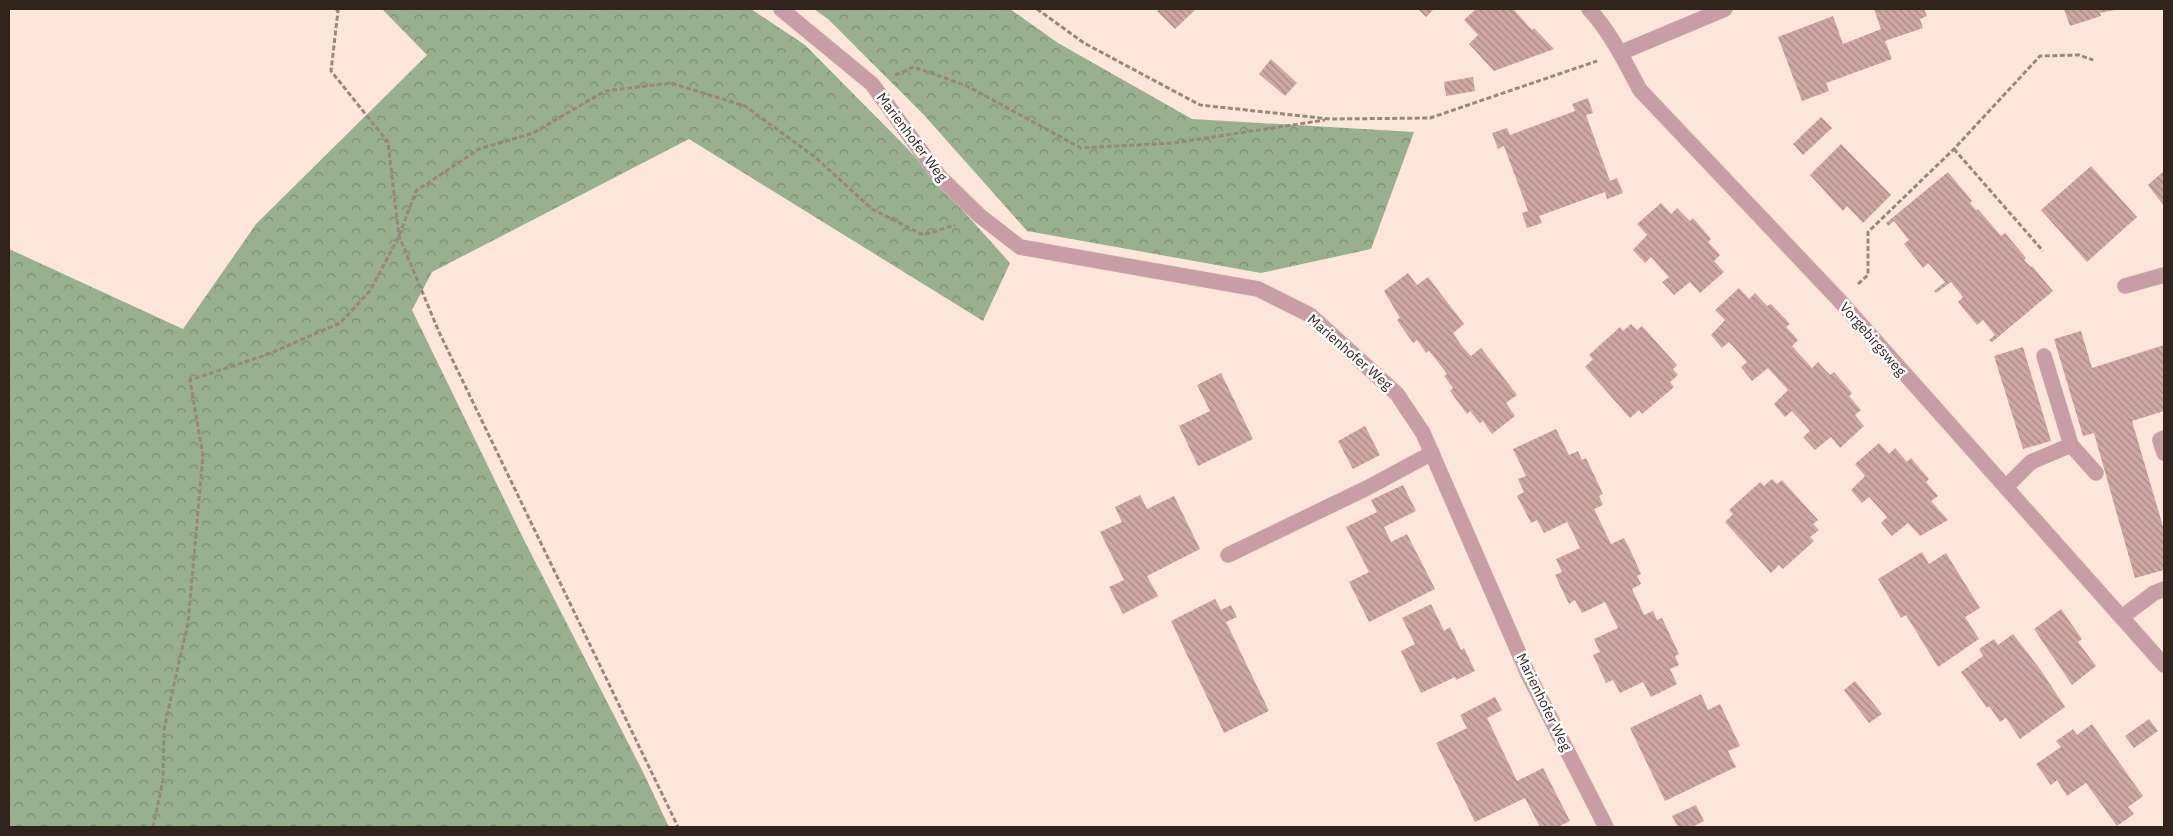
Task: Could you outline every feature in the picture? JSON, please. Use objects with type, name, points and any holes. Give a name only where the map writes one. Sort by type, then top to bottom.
[{"type":"street","name":"Marienhofer Weg","points":[[781,9],[872,84],[939,176],[980,216],[1020,247],[1258,289],[1310,315],[1397,394],[1423,433],[1528,674],[1606,827]]},
{"type":"street","name":"Vorgebirgsweg","points":[[1589,9],[1601,22],[1640,90],[1840,301],[1921,394],[2007,486],[2164,665]]},
{"type":"street","points":[[1620,53],[1726,9]]},
{"type":"street","points":[[2125,286],[2164,275]]},
{"type":"street","points":[[2044,356],[2071,445],[2096,473]]},
{"type":"street","points":[[2164,438],[2160,440],[2164,453]]},
{"type":"street","points":[[2007,486],[2031,462],[2071,445]]},
{"type":"street","points":[[1228,555],[1366,488],[1432,453]]},
{"type":"street","points":[[2122,617],[2154,593],[2164,589]]},
{"type":"path","points":[[336,9],[338,11],[331,71],[388,142],[399,236],[439,332],[678,827]]},
{"type":"path","points":[[1037,9],[1084,43],[1200,104],[1330,119],[1430,118],[1620,53]]},
{"type":"path","points":[[1840,301],[1868,275],[1868,232],[1954,149],[2040,56],[2079,55],[2093,60]]},
{"type":"path","points":[[872,84],[914,67],[967,86],[1082,148],[1173,143],[1330,119]]},
{"type":"path","points":[[153,827],[163,780],[164,729],[188,623],[203,456],[190,380],[266,355],[340,322],[370,290],[399,236],[416,191],[479,149],[533,133],[605,91],[671,83],[745,106],[815,157],[872,209],[923,235],[980,216]]},
{"type":"path","points":[[1954,149],[2043,251]]},
{"type":"green space","points":[[382,9],[751,9],[805,45],[906,147],[1010,263],[983,321],[689,139],[432,272],[412,310],[523,538],[641,768],[669,827],[9,827],[9,249],[183,329],[256,224],[427,55]]},
{"type":"green space","points":[[814,9],[1010,9],[1058,43],[1192,119],[1414,132],[1371,249],[1261,273],[1027,231],[924,115],[828,19]]},
{"type":"building","points":[[1160,9],[1196,9],[1175,29],[1157,11]]},
{"type":"building","points":[[1418,9],[1434,9],[1426,17]]},
{"type":"building","points":[[1476,9],[1513,9],[1532,30],[1534,28],[1554,49],[1494,71],[1469,44],[1478,35],[1464,20]]},
{"type":"building","points":[[1874,9],[1924,9],[1927,16],[1920,19],[1923,28],[1885,41],[1892,59],[1826,83],[1829,91],[1802,101],[1778,37],[1833,16],[1843,44],[1881,29]]},
{"type":"building","points":[[2064,9],[2120,9],[2100,13],[2101,16],[2070,26]]},
{"type":"building","points":[[1271,59],[1297,83],[1285,96],[1259,74]]},
{"type":"building","points":[[1473,77],[1475,91],[1446,96],[1444,82]]},
{"type":"building","points":[[1588,98],[1593,113],[1586,115],[1610,181],[1617,178],[1623,193],[1607,199],[1605,192],[1539,216],[1542,223],[1527,228],[1522,213],[1528,211],[1504,146],[1498,149],[1492,133],[1507,128],[1510,135],[1575,111],[1572,104]]},
{"type":"building","points":[[1821,117],[1832,128],[1803,155],[1793,144]]},
{"type":"building","points":[[1841,144],[1891,195],[1863,223],[1847,206],[1843,211],[1810,175]]},
{"type":"building","points":[[2091,166],[2137,217],[2087,262],[2041,210]]},
{"type":"building","points":[[2164,171],[2164,206],[2148,185]]},
{"type":"building","points":[[1948,172],[1972,201],[1970,203],[1976,210],[1978,209],[2001,236],[2005,233],[2026,258],[2024,260],[2032,266],[2053,291],[1992,342],[1989,340],[1995,335],[1983,320],[1977,325],[1958,302],[1963,297],[1951,282],[1936,293],[1934,291],[1945,282],[1928,263],[1923,268],[1904,244],[1909,240],[1894,221],[1888,226],[1886,223]]},
{"type":"building","points":[[1661,203],[1671,214],[1677,208],[1690,221],[1693,218],[1711,239],[1708,242],[1720,255],[1714,261],[1724,272],[1700,293],[1690,282],[1674,295],[1662,282],[1669,277],[1651,257],[1645,263],[1633,250],[1647,235],[1637,224]]},
{"type":"building","points":[[1408,273],[1417,285],[1428,277],[1464,324],[1453,333],[1461,345],[1471,356],[1481,348],[1517,395],[1506,403],[1515,416],[1492,434],[1483,421],[1480,423],[1470,411],[1467,414],[1450,391],[1453,388],[1444,376],[1447,374],[1429,351],[1426,353],[1417,340],[1413,343],[1397,320],[1400,318],[1384,291]]},
{"type":"building","points":[[1739,288],[1749,299],[1755,293],[1767,306],[1771,304],[1790,324],[1786,327],[1798,340],[1792,346],[1812,368],[1818,362],[1830,375],[1834,372],[1852,393],[1849,396],[1861,410],[1855,415],[1864,426],[1840,448],[1831,437],[1815,450],[1803,437],[1810,431],[1792,411],[1785,417],[1774,404],[1788,390],[1768,368],[1752,381],[1741,367],[1747,362],[1729,342],[1722,348],[1711,335],[1725,320],[1715,310]]},
{"type":"building","points":[[1631,324],[1637,330],[1642,326],[1677,365],[1673,369],[1678,375],[1670,382],[1674,387],[1642,414],[1639,410],[1630,418],[1585,367],[1593,359],[1589,355],[1620,327],[1623,331]]},
{"type":"building","points":[[2081,331],[2092,368],[2164,345],[2164,411],[2132,421],[2164,530],[2164,570],[2135,578],[2094,433],[2083,436],[2054,339]]},
{"type":"building","points":[[2023,347],[2051,441],[2023,449],[1994,356]]},
{"type":"building","points":[[1221,373],[1253,439],[1198,466],[1179,426],[1210,411],[1197,385]]},
{"type":"building","points":[[1365,426],[1380,455],[1353,469],[1338,441]]},
{"type":"building","points":[[1556,429],[1569,455],[1578,451],[1582,460],[1586,458],[1603,494],[1599,496],[1603,505],[1594,509],[1611,544],[1624,538],[1641,574],[1637,576],[1641,584],[1632,589],[1644,615],[1653,611],[1657,620],[1662,618],[1679,654],[1675,656],[1679,665],[1670,669],[1677,684],[1651,697],[1643,682],[1620,693],[1613,680],[1606,683],[1593,655],[1600,652],[1594,639],[1618,628],[1605,602],[1582,613],[1575,600],[1569,604],[1555,575],[1562,572],[1556,559],[1580,548],[1572,531],[1567,522],[1544,533],[1537,520],[1531,523],[1517,496],[1524,492],[1518,479],[1526,476],[1513,449]]},
{"type":"building","points":[[1879,443],[1889,454],[1895,448],[1907,462],[1911,458],[1929,479],[1926,482],[1938,496],[1931,501],[1948,520],[1920,536],[1908,523],[1892,536],[1881,523],[1887,517],[1869,497],[1862,503],[1851,490],[1865,476],[1855,464]]},
{"type":"building","points":[[1772,479],[1777,484],[1782,480],[1818,520],[1813,524],[1819,530],[1810,537],[1814,541],[1783,569],[1779,565],[1771,573],[1725,522],[1733,514],[1729,510],[1760,482],[1764,486]]},
{"type":"building","points":[[1403,485],[1416,511],[1384,527],[1391,542],[1407,534],[1435,589],[1369,622],[1349,582],[1369,572],[1346,527],[1377,512],[1371,500]]},
{"type":"building","points":[[1140,495],[1147,509],[1174,496],[1200,549],[1147,576],[1158,596],[1123,614],[1109,587],[1124,580],[1100,532],[1122,522],[1115,507]]},
{"type":"building","points":[[1922,552],[1929,564],[1946,553],[1980,608],[1965,617],[1979,639],[1938,667],[1906,615],[1901,618],[1878,579]]},
{"type":"building","points":[[1215,599],[1221,610],[1231,605],[1237,617],[1226,622],[1269,711],[1224,733],[1171,621]]},
{"type":"building","points":[[1431,604],[1444,631],[1450,627],[1461,650],[1464,648],[1475,671],[1456,680],[1455,677],[1421,693],[1401,651],[1415,644],[1402,618]]},
{"type":"building","points":[[2061,609],[2082,639],[2078,642],[2096,666],[2072,685],[2034,629]]},
{"type":"building","points":[[2013,634],[2040,669],[2065,707],[2020,739],[2006,718],[2000,722],[1989,706],[1987,708],[1961,672],[1983,656],[1979,649],[1994,639],[1998,645]]},
{"type":"building","points":[[1855,681],[1882,714],[1869,723],[1844,690]]},
{"type":"building","points":[[1701,694],[1708,710],[1720,704],[1740,746],[1728,751],[1736,767],[1665,801],[1630,728]]},
{"type":"building","points":[[1495,697],[1502,710],[1487,718],[1517,781],[1543,768],[1570,821],[1558,827],[1540,827],[1525,798],[1475,822],[1436,743],[1467,728],[1460,715]]},
{"type":"building","points":[[2149,719],[2158,731],[2134,748],[2125,736]]},
{"type":"building","points":[[2092,724],[2143,796],[2128,807],[2134,814],[2117,826],[2086,783],[2067,796],[2057,780],[2051,785],[2036,764],[2061,747],[2056,741],[2073,729],[2077,735]]},
{"type":"building","points":[[1696,805],[1704,821],[1692,827],[1678,827],[1672,816]]}]
